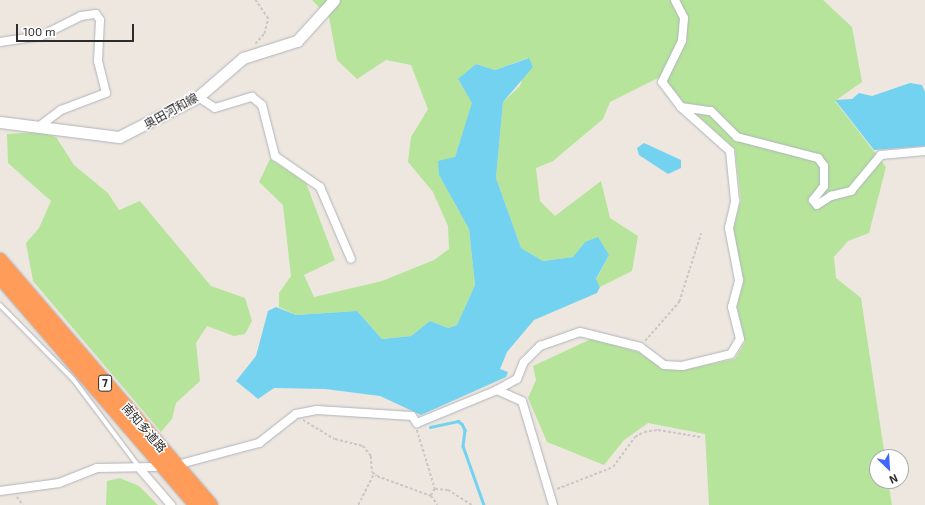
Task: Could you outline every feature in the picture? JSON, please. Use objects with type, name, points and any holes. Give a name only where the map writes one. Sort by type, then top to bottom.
[{"type":"highway","name":"南知多道路","points":[[0,260],[211,505]]},
{"type":"highway","name":"南知多道路","points":[[0,277],[196,505]]},
{"type":"main road","name":"奥田河和線","points":[[0,122],[41,125],[98,137],[119,137],[198,97],[243,58],[296,41],[334,0]]},
{"type":"street","points":[[184,463],[259,443],[296,414],[317,410],[412,416],[418,423],[497,390],[516,379],[524,362],[552,339],[580,332],[640,347],[664,365],[682,366],[731,354],[740,339],[732,307],[739,280],[729,228],[735,201],[730,151],[681,107],[662,82],[682,41],[684,18],[675,0]]},
{"type":"street","points":[[0,42],[40,36],[81,16],[96,14],[100,20],[98,62],[106,93],[61,110],[41,125]]},
{"type":"street","points":[[198,97],[215,108],[252,97],[262,105],[275,156],[320,187],[351,259]]},
{"type":"street","points":[[681,107],[711,111],[737,137],[818,158],[824,166],[824,186],[814,200],[817,205],[831,196],[851,191],[881,155],[925,151]]},
{"type":"street","points":[[497,390],[522,401],[553,505]]},
{"type":"street","points":[[0,491],[12,492],[59,483],[97,468],[140,469],[155,467]]},
{"type":"street","points":[[140,469],[171,505]]},
{"type":"lane","points":[[0,305],[73,379],[140,469]]},
{"type":"path","points":[[243,58],[264,34],[268,19],[256,0]]},
{"type":"path","points":[[640,347],[679,302],[701,233]]},
{"type":"path","points":[[296,414],[329,437],[363,446],[371,456],[374,473],[358,505]]},
{"type":"path","points":[[418,423],[419,441],[435,489],[431,496]]},
{"type":"path","points":[[548,492],[613,467],[635,437],[644,432],[658,430],[700,437]]},
{"type":"path","points":[[374,473],[431,496],[438,505]]},
{"type":"path","points":[[435,489],[448,490],[472,505]]},
{"type":"path","points":[[12,492],[23,505]]},
{"type":"green space","points":[[312,0],[823,0],[852,27],[862,82],[835,101],[886,167],[869,233],[848,241],[834,257],[836,278],[861,298],[884,449],[869,449],[869,489],[889,489],[892,505],[709,505],[705,434],[648,423],[624,440],[604,465],[547,442],[528,398],[536,380],[533,366],[591,339],[638,352],[663,369],[684,370],[735,359],[745,342],[737,306],[743,283],[733,230],[741,200],[735,149],[684,103],[662,76],[610,102],[603,119],[553,161],[536,168],[540,201],[555,216],[601,181],[610,218],[638,236],[632,271],[600,287],[596,280],[609,255],[585,242],[573,257],[543,261],[521,248],[496,178],[503,102],[520,86],[528,58],[495,70],[476,64],[458,80],[473,103],[455,157],[439,175],[469,229],[475,285],[457,325],[448,328],[430,321],[411,336],[382,339],[357,311],[296,315],[279,307],[279,293],[291,276],[283,205],[259,182],[270,159],[306,183],[335,260],[304,275],[314,297],[382,281],[434,260],[449,249],[448,226],[433,192],[408,162],[411,137],[428,109],[411,65],[386,60],[357,79],[337,60],[329,17]]},
{"type":"green space","points":[[39,132],[56,137],[74,165],[108,193],[119,210],[140,201],[211,286],[245,298],[252,321],[245,334],[234,336],[207,326],[196,343],[200,381],[176,403],[172,419],[161,432],[33,281],[26,243],[39,228],[51,201],[8,163],[7,134]]},
{"type":"green space","points":[[120,478],[139,486],[158,505],[106,505],[107,481]]},
{"type":"water","points":[[529,58],[533,67],[503,102],[496,178],[521,248],[543,261],[573,257],[585,242],[598,237],[609,255],[596,279],[600,287],[597,293],[534,320],[507,352],[500,369],[508,372],[506,377],[421,415],[380,396],[325,389],[274,388],[258,399],[236,381],[256,356],[268,311],[276,307],[296,315],[357,311],[382,339],[411,336],[430,321],[448,328],[457,325],[475,285],[469,229],[439,175],[438,161],[455,157],[472,103],[458,79],[476,64],[495,70]]},
{"type":"water","points":[[910,83],[922,85],[925,92],[925,146],[874,150],[835,100],[852,99],[859,93],[872,96]]},
{"type":"water","points":[[644,143],[681,160],[681,168],[668,174],[639,155],[637,148]]},
{"type":"waterway","points":[[430,427],[458,421],[462,424],[465,430],[463,446],[484,505]]}]
